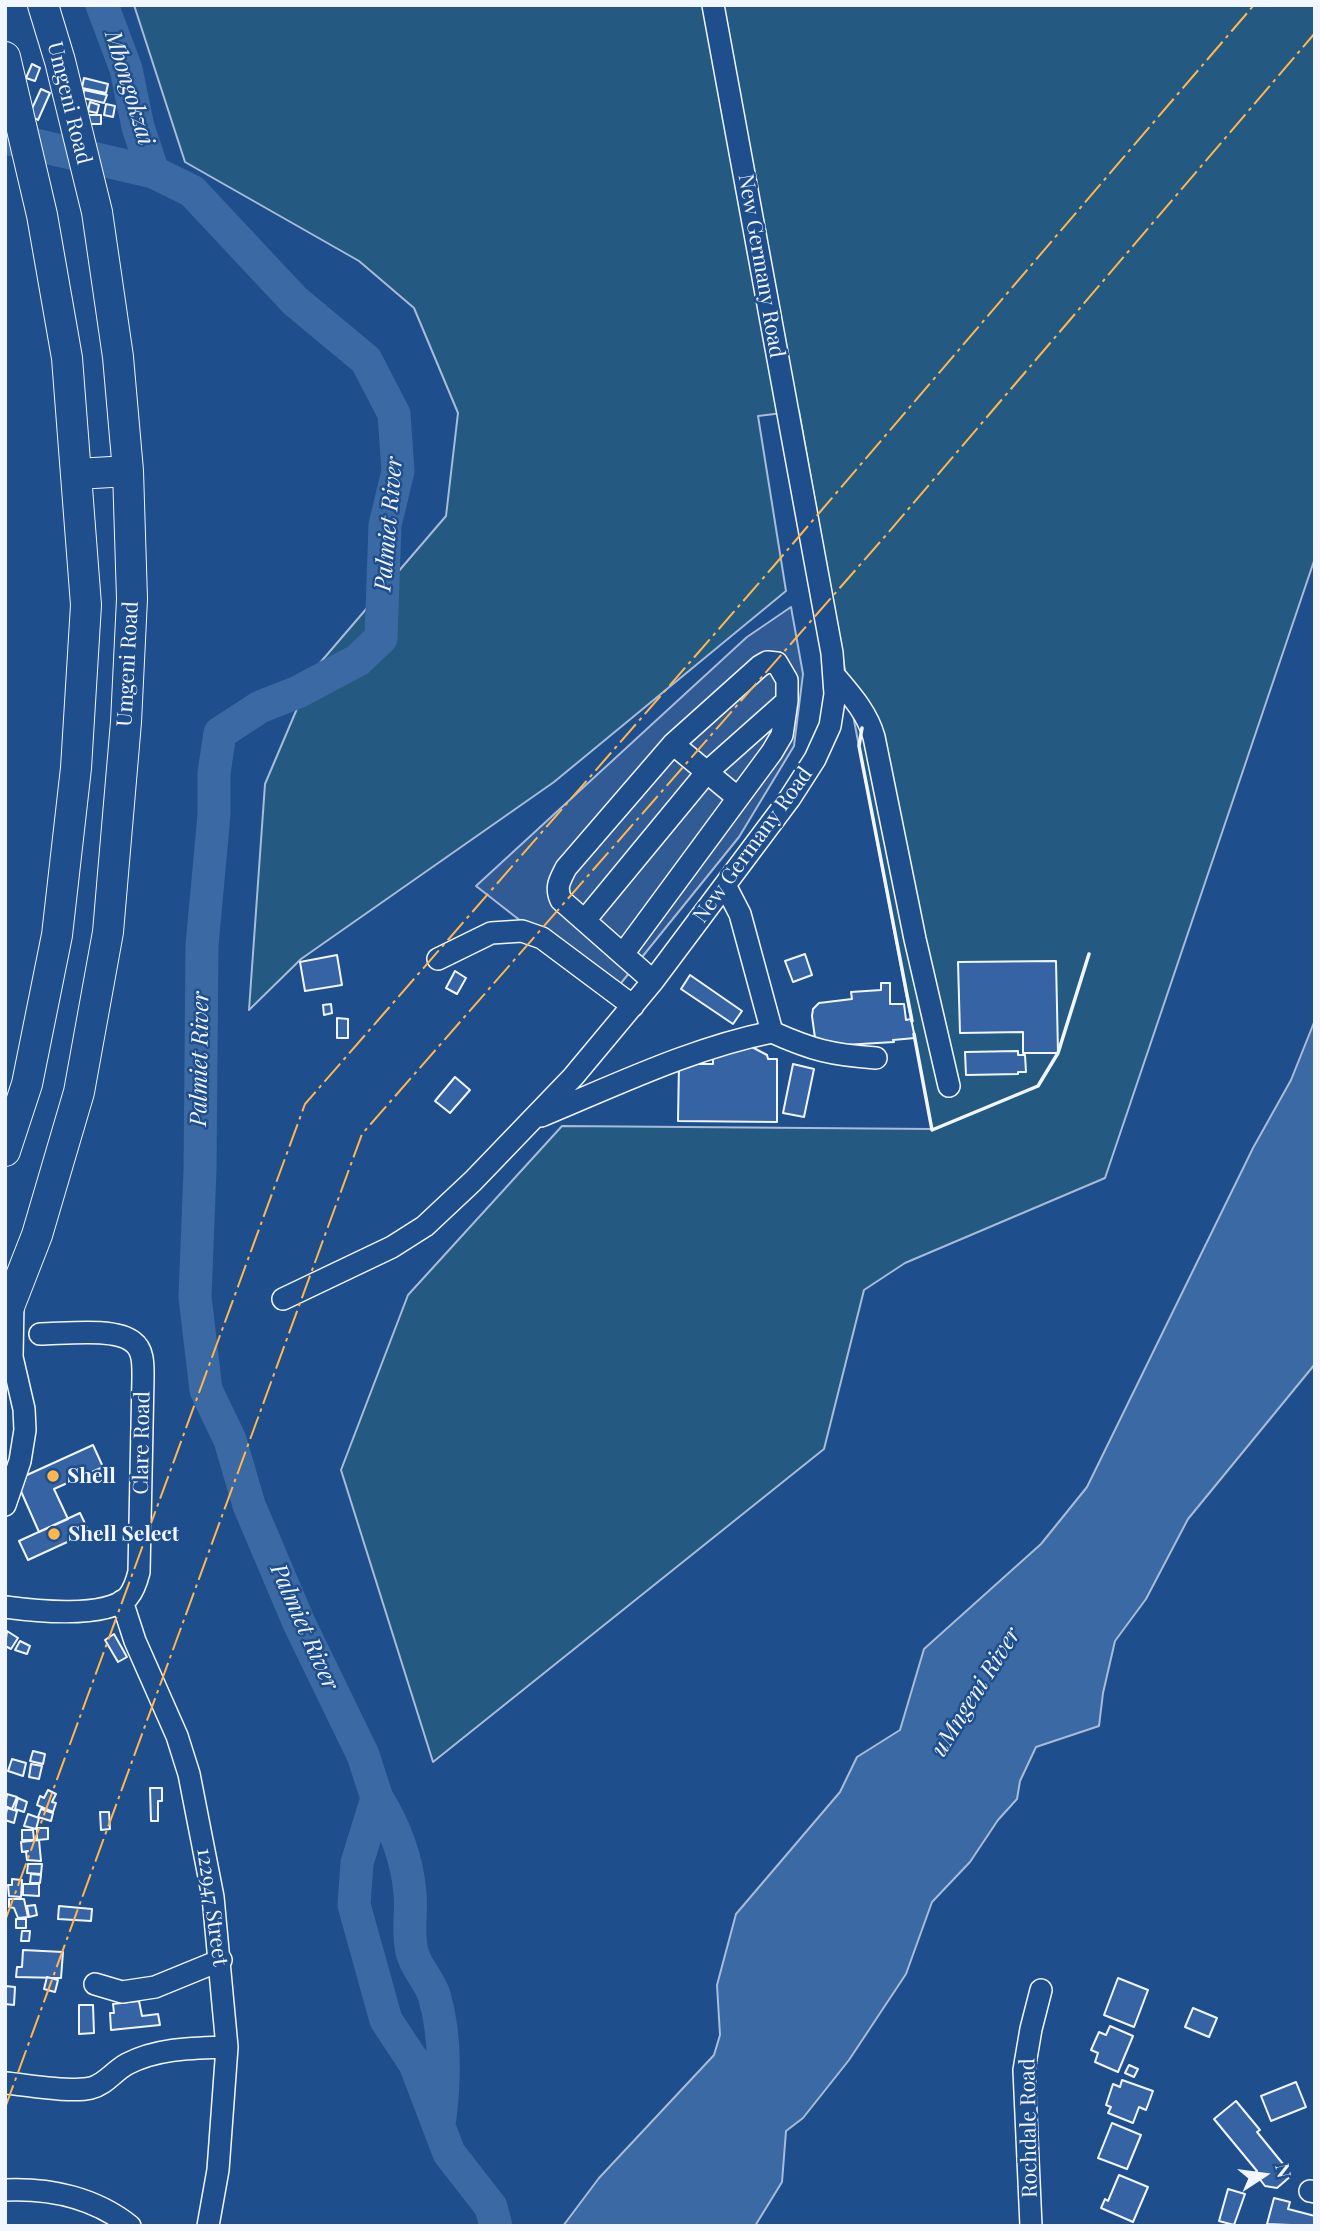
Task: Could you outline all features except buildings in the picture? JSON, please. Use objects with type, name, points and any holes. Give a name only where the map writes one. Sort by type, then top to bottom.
[{"type":"highway","name":"Umgeni Road","points":[[9,1306],[37,1235],[79,1093],[108,932],[126,722],[132,599],[128,471],[118,357],[97,212],[60,61],[43,5]]},
{"type":"highway","points":[[5,57],[42,215],[67,358],[86,605],[74,782],[57,935],[27,1084],[5,1151]]},
{"type":"highway","points":[[77,474],[128,471]]},
{"type":"street","name":"New Germany Road","points":[[283,1299],[392,1247],[425,1226],[533,1119],[573,1077],[653,981],[790,798],[815,759],[830,726],[835,694],[832,653],[713,5]]},
{"type":"street","points":[[623,954],[782,735],[787,680],[777,663],[767,662],[673,744],[566,868],[558,884],[557,892],[561,900],[653,981]]},
{"type":"street","points":[[834,675],[861,709],[870,723],[874,737],[915,939],[949,1086]]},
{"type":"street","points":[[585,920],[707,772],[787,701]]},
{"type":"street","points":[[673,744],[738,798]]},
{"type":"street","points":[[725,885],[740,914],[772,1032]]},
{"type":"street","points":[[438,959],[491,933],[522,931],[542,939],[634,1006]]},
{"type":"street","points":[[533,1119],[704,1050],[735,1039],[772,1032],[815,1050],[840,1056],[876,1058]]},
{"type":"street","points":[[5,1505],[20,1461],[25,1430],[24,1409],[12,1357],[9,1306]]},
{"type":"street","name":"Clare Road","points":[[40,1334],[108,1334],[124,1337],[134,1342],[143,1359],[139,1572],[132,1592],[122,1601]]},
{"type":"street","points":[[5,1397],[15,1376]]},
{"type":"street","points":[[5,1607],[85,1612],[122,1601]]},
{"type":"street","name":"122947 Street","points":[[122,1601],[135,1641],[177,1736],[189,1774],[213,1897],[227,2047],[218,2170],[208,2226]]},
{"type":"street","points":[[95,1984],[122,1992],[155,1987],[220,1960]]},
{"type":"street","name":"Rochdale Road","points":[[1031,2226],[1024,2070],[1041,1990]]},
{"type":"street","points":[[5,2083],[92,2088],[140,2058],[167,2051],[227,2047]]},
{"type":"street","points":[[5,2190],[75,2196],[103,2208],[130,2226]]},
{"type":"shaded area","points":[[134,5],[1315,5],[1315,558],[1105,1178],[905,1263],[864,1290],[824,1449],[433,1762],[341,1470],[408,1295],[562,1126],[932,1129],[853,715],[799,411],[758,416],[786,591],[554,782],[301,959],[249,1010],[265,784],[313,671],[446,516],[458,413],[414,308],[359,261],[185,162]]},
{"type":"shaded area","points":[[791,607],[803,674],[794,746],[739,837],[613,993],[476,886],[747,637]]},
{"type":"water","name":"uMngeni River","points":[[1315,1020],[1315,1364],[1188,1519],[1146,1599],[1115,1641],[1103,1693],[1099,1726],[1036,1747],[1020,1781],[1017,1799],[998,1820],[970,1862],[932,1902],[906,1974],[849,2060],[803,2118],[786,2131],[782,2182],[755,2226],[563,2226],[599,2178],[714,2055],[720,2035],[717,1985],[736,1914],[840,1792],[857,1757],[900,1730],[924,1649],[1041,1544],[1087,1487],[1253,1148],[1291,1080]]},
{"type":"waterway","name":"Mbongokzai","points":[[102,5],[126,69],[138,127],[153,172]]},
{"type":"waterway","name":"Palmiet River","points":[[5,138],[153,172],[192,191],[295,301],[366,360],[394,414],[398,471],[385,525],[381,638],[358,660],[298,692],[260,707],[220,733],[214,773],[214,815],[202,945],[200,1170],[195,1297],[206,1390],[230,1440],[249,1505],[299,1623],[363,1755],[377,1798],[357,1863],[354,1905],[386,2020],[415,2064],[449,2153],[491,2207],[496,2226]]},
{"type":"waterway","points":[[377,1798],[395,1832],[403,1856],[410,1893],[412,1952],[434,1995],[441,2025],[443,2087],[440,2118]]},
{"type":"wall","points":[[862,728],[859,746],[912,1021]]},
{"type":"wall","points":[[914,1034],[932,1130],[1038,1086],[1058,1053],[1089,954]]},
{"type":"power","points":[[5,1921],[305,1104],[772,568],[1254,5]]},
{"type":"power","points":[[5,2108],[362,1134],[887,534],[1315,33]]},
{"type":"place","name":"Shell","points":[[53,1476]]},
{"type":"place","name":"Shell Select","points":[[54,1534]]}]
